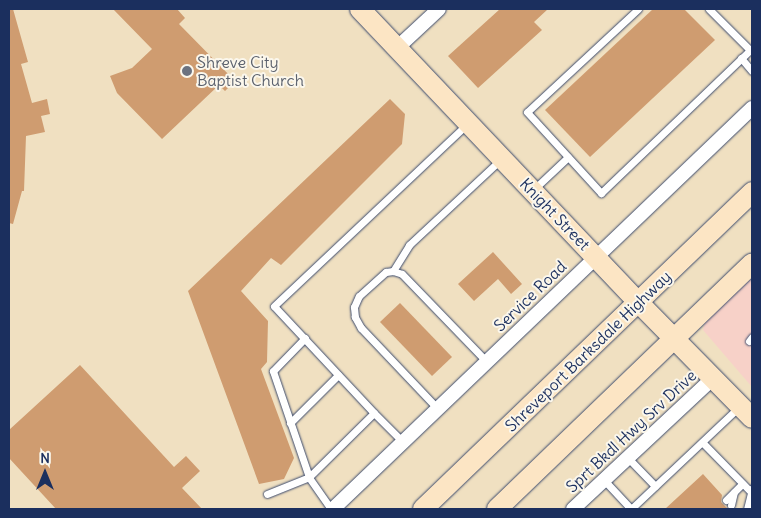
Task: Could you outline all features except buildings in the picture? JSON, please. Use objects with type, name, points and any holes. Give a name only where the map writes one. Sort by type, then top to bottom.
[{"type":"main road","name":"Knight Street","points":[[360,9],[639,303],[746,412]]},
{"type":"main road","name":"Shreveport Barksdale Highway","points":[[423,509],[639,303],[752,192]]},
{"type":"main road","points":[[498,509],[752,264]]},
{"type":"street","points":[[397,48],[439,9]]},
{"type":"street","name":"Service Road","points":[[332,509],[752,108]]},
{"type":"street","name":"Sprt Bkdl Hwy Srv Drive","points":[[573,509],[713,378]]},
{"type":"lane","points":[[638,9],[527,112],[602,193],[750,50],[709,9]]},
{"type":"lane","points":[[740,58],[752,71]]},
{"type":"lane","points":[[403,442],[374,414],[274,306],[468,123]]},
{"type":"lane","points":[[533,191],[568,156]]},
{"type":"lane","points":[[393,270],[409,245],[502,158]]},
{"type":"lane","points":[[438,409],[361,328],[354,307],[360,296],[386,272],[393,270],[402,274],[487,362]]},
{"type":"lane","points":[[304,338],[273,371],[308,477],[332,509]]},
{"type":"lane","points":[[290,423],[338,374]]},
{"type":"lane","points":[[604,480],[631,509],[703,443],[746,412]]},
{"type":"lane","points":[[267,494],[308,477],[374,414]]},
{"type":"lane","points":[[703,443],[742,484],[751,490],[747,509]]},
{"type":"lane","points":[[628,458],[655,486]]},
{"type":"lane","points":[[734,492],[727,501],[742,484]]},
{"type":"shaded area","points":[[752,277],[752,387],[703,330],[705,322]]},
{"type":"place","name":"Shreve City Baptist Church","points":[[187,71]]}]
